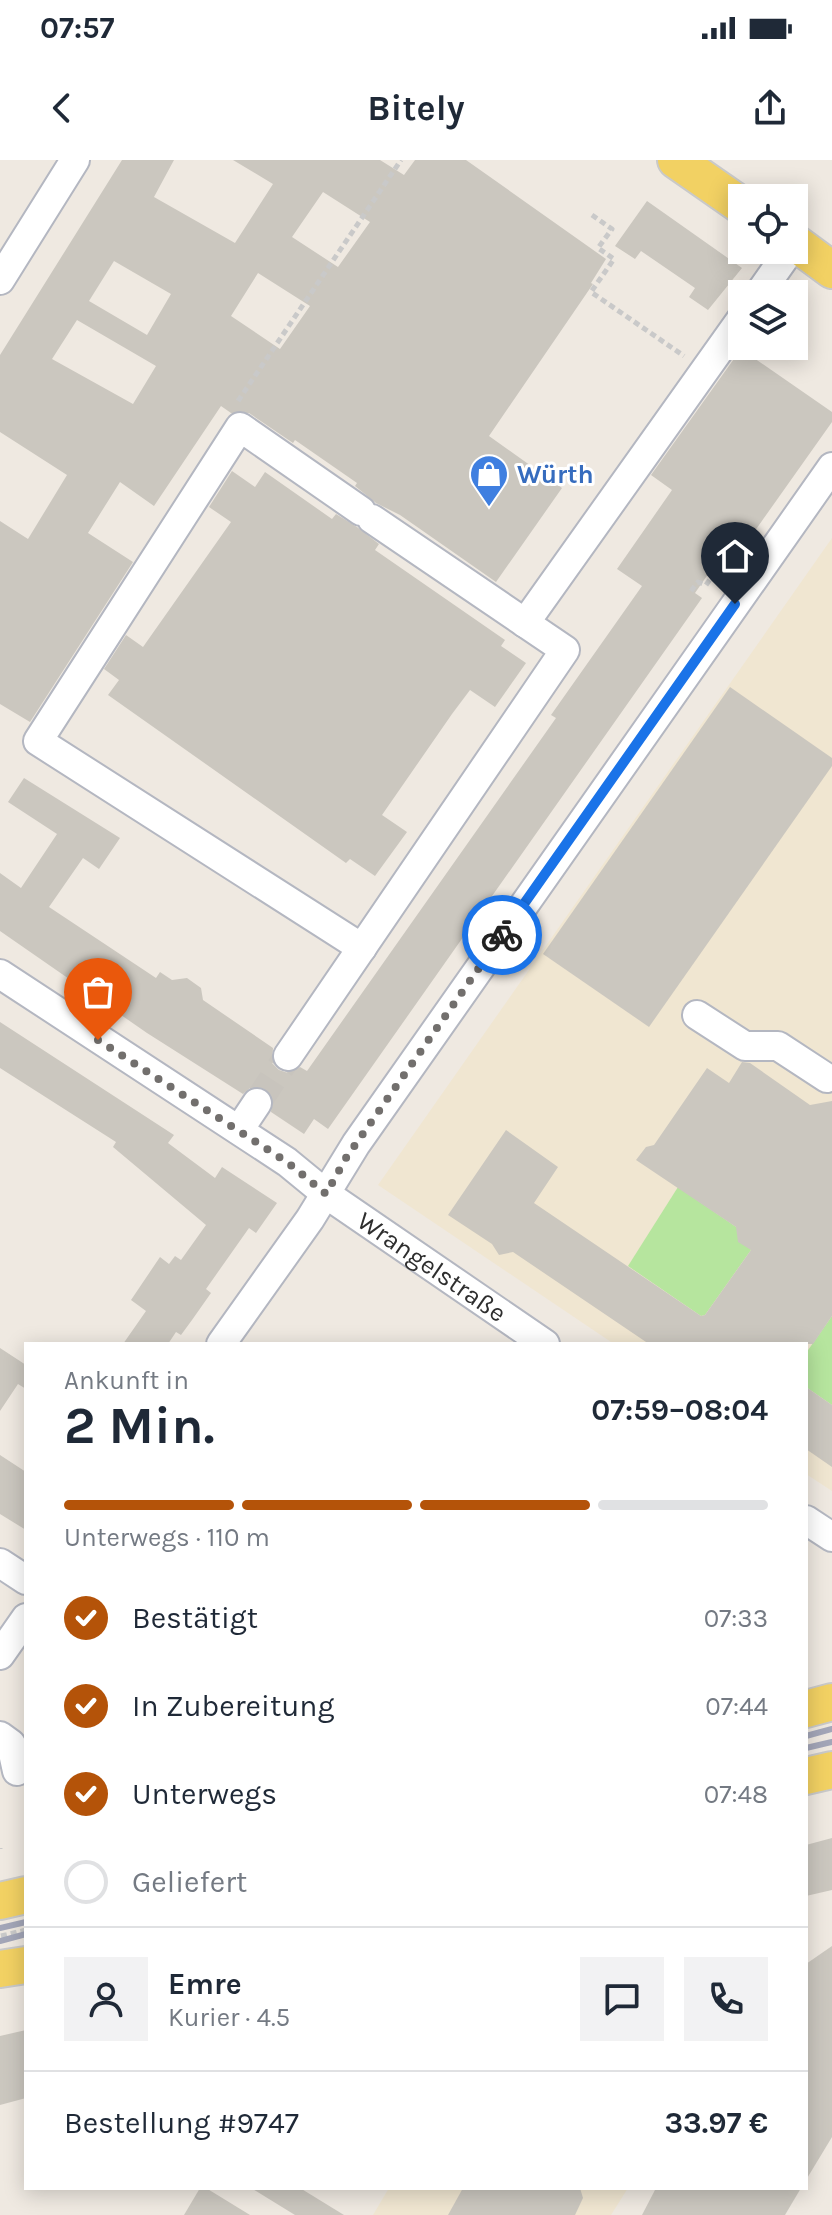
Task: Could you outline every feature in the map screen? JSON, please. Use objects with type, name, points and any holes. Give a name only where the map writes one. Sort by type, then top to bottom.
[{"type":"main road","points":[[676,160],[728,196]]},
{"type":"main road","points":[[808,255],[832,270]]},
{"type":"main road","points":[[808,1708],[832,1702]]},
{"type":"main road","points":[[808,1776],[832,1770]]},
{"type":"main road","points":[[0,1901],[24,1895]]},
{"type":"main road","points":[[0,1969],[24,1965]]},
{"type":"street","points":[[0,280],[75,160]]},
{"type":"street","points":[[525,623],[728,338]]},
{"type":"street","points":[[288,1056],[362,948],[565,650],[240,427],[38,741],[362,948]]},
{"type":"street","points":[[222,1342],[326,1194],[356,1144],[832,467]]},
{"type":"street","name":"Wrangelstraße","points":[[0,974],[239,1130],[326,1194],[542,1342]]},
{"type":"street","points":[[697,1015],[745,1046],[778,1046],[827,1078]]},
{"type":"street","points":[[239,1130],[257,1103]]},
{"type":"street","points":[[808,1521],[832,1537]]},
{"type":"street","points":[[0,1563],[24,1579]]},
{"type":"street","points":[[0,1655],[24,1621]]},
{"type":"street","points":[[0,1736],[11,1744],[17,1771]]},
{"type":"path","points":[[240,427],[226,419],[401,160]]},
{"type":"path","points":[[592,215],[612,229],[598,248],[614,259],[591,292],[705,370]]},
{"type":"path","points":[[691,591],[698,582],[706,585],[716,571],[724,576]]},
{"type":"path","points":[[0,1936],[24,1930]]},
{"type":"shaded area","points":[[832,538],[832,1491],[808,1475],[808,1342],[611,1342],[378,1185]]},
{"type":"shaded area","points":[[388,2190],[627,2190],[611,2215],[373,2215]]},
{"type":"green space","points":[[678,1187],[742,1231],[751,1250],[705,1315],[701,1316],[628,1266]]},
{"type":"green space","points":[[832,1316],[832,1405],[808,1388],[808,1350]]},
{"type":"building","points":[[122,160],[174,160],[154,197],[235,243],[273,184],[233,160],[380,160],[404,175],[415,160],[466,160],[606,259],[593,284],[489,436],[562,488],[496,582],[400,515],[376,503],[355,486],[357,483],[295,440],[293,443],[249,413],[231,413],[221,406],[154,506],[120,482],[88,533],[133,562],[30,722],[0,704],[0,521],[28,539],[67,475],[0,432],[0,355]],"holes":[[[323,192],[370,222],[338,267],[292,237]],[[114,261],[171,294],[147,335],[89,301]],[[258,273],[310,306],[280,349],[231,316]],[[77,320],[156,366],[133,404],[52,359]]]},
{"type":"building","points":[[647,201],[728,258],[728,264],[742,268],[732,280],[728,280],[728,285],[708,310],[689,297],[695,288],[641,251],[635,259],[615,246]]},
{"type":"building","points":[[733,360],[757,360],[832,412],[832,422],[747,542],[736,534],[695,593],[702,598],[328,1129],[314,1119],[304,1134],[271,1112],[272,1096],[266,1088],[250,1088],[243,1094],[147,1033],[0,931],[0,873],[21,888],[57,834],[8,802],[24,778],[120,838],[99,869],[83,858],[49,907],[156,978],[160,972],[172,980],[187,978],[201,988],[203,1000],[273,1048],[272,1063],[279,1070],[288,1073],[300,1067],[307,1071],[556,718],[551,715],[642,586],[617,569],[672,490],[651,475]]},
{"type":"building","points":[[232,471],[255,487],[265,472],[332,519],[336,514],[357,527],[379,544],[375,550],[505,640],[501,646],[526,663],[495,707],[470,690],[452,714],[382,815],[407,832],[375,876],[350,859],[346,863],[108,695],[119,680],[104,669],[126,635],[143,647],[231,522],[209,507]]},
{"type":"building","points":[[730,687],[832,758],[832,766],[649,1027],[543,954]]},
{"type":"building","points":[[0,1022],[174,1135],[168,1143],[215,1178],[222,1167],[277,1203],[256,1233],[249,1228],[206,1289],[211,1293],[181,1335],[176,1332],[169,1342],[124,1342],[146,1311],[131,1300],[160,1257],[169,1264],[175,1256],[181,1260],[206,1225],[113,1147],[116,1142],[0,1068]]},
{"type":"building","points":[[742,1062],[750,1063],[810,1105],[832,1101],[832,1316],[813,1344],[646,1342],[513,1252],[499,1255],[492,1244],[448,1215],[506,1130],[558,1167],[534,1203],[701,1316],[705,1315],[751,1250],[738,1242],[736,1227],[636,1160],[646,1147],[654,1145],[707,1068],[729,1083]]},
{"type":"building","points":[[0,1348],[24,1364],[24,1388],[18,1384],[0,1411]]},
{"type":"building","points":[[808,1388],[832,1405],[832,1467],[808,1450]]},
{"type":"building","points":[[0,1455],[24,1471],[24,1529],[0,1514]]},
{"type":"building","points":[[832,1838],[832,1890],[808,1896],[808,1844]]},
{"type":"building","points":[[832,1946],[832,2137],[808,2177],[808,1963]]},
{"type":"building","points":[[24,2030],[24,2099],[0,2105],[0,2036]]},
{"type":"building","points":[[199,2190],[209,2190],[250,2215],[184,2215]]},
{"type":"building","points":[[254,2190],[303,2190],[344,2215],[295,2215]]},
{"type":"building","points":[[462,2190],[581,2190],[583,2198],[575,2215],[448,2215]]},
{"type":"building","points":[[655,2190],[800,2190],[785,2215],[642,2215]]},
{"type":"tunnel","points":[[257,1103],[288,1056]]},
{"type":"railway","points":[[808,1735],[832,1729]]},
{"type":"railway","points":[[808,1748],[832,1742]]},
{"type":"railway","points":[[0,1928],[24,1922]]},
{"type":"railway","points":[[0,1941],[24,1935]]},
{"type":"way so far","points":[[98,1040],[167,1081],[287,1162],[326,1194],[346,1158],[502,935]]},
{"type":"place","name":"Würth","points":[[489,508]]},
{"type":"route","points":[[502,935],[735,604]]}]
